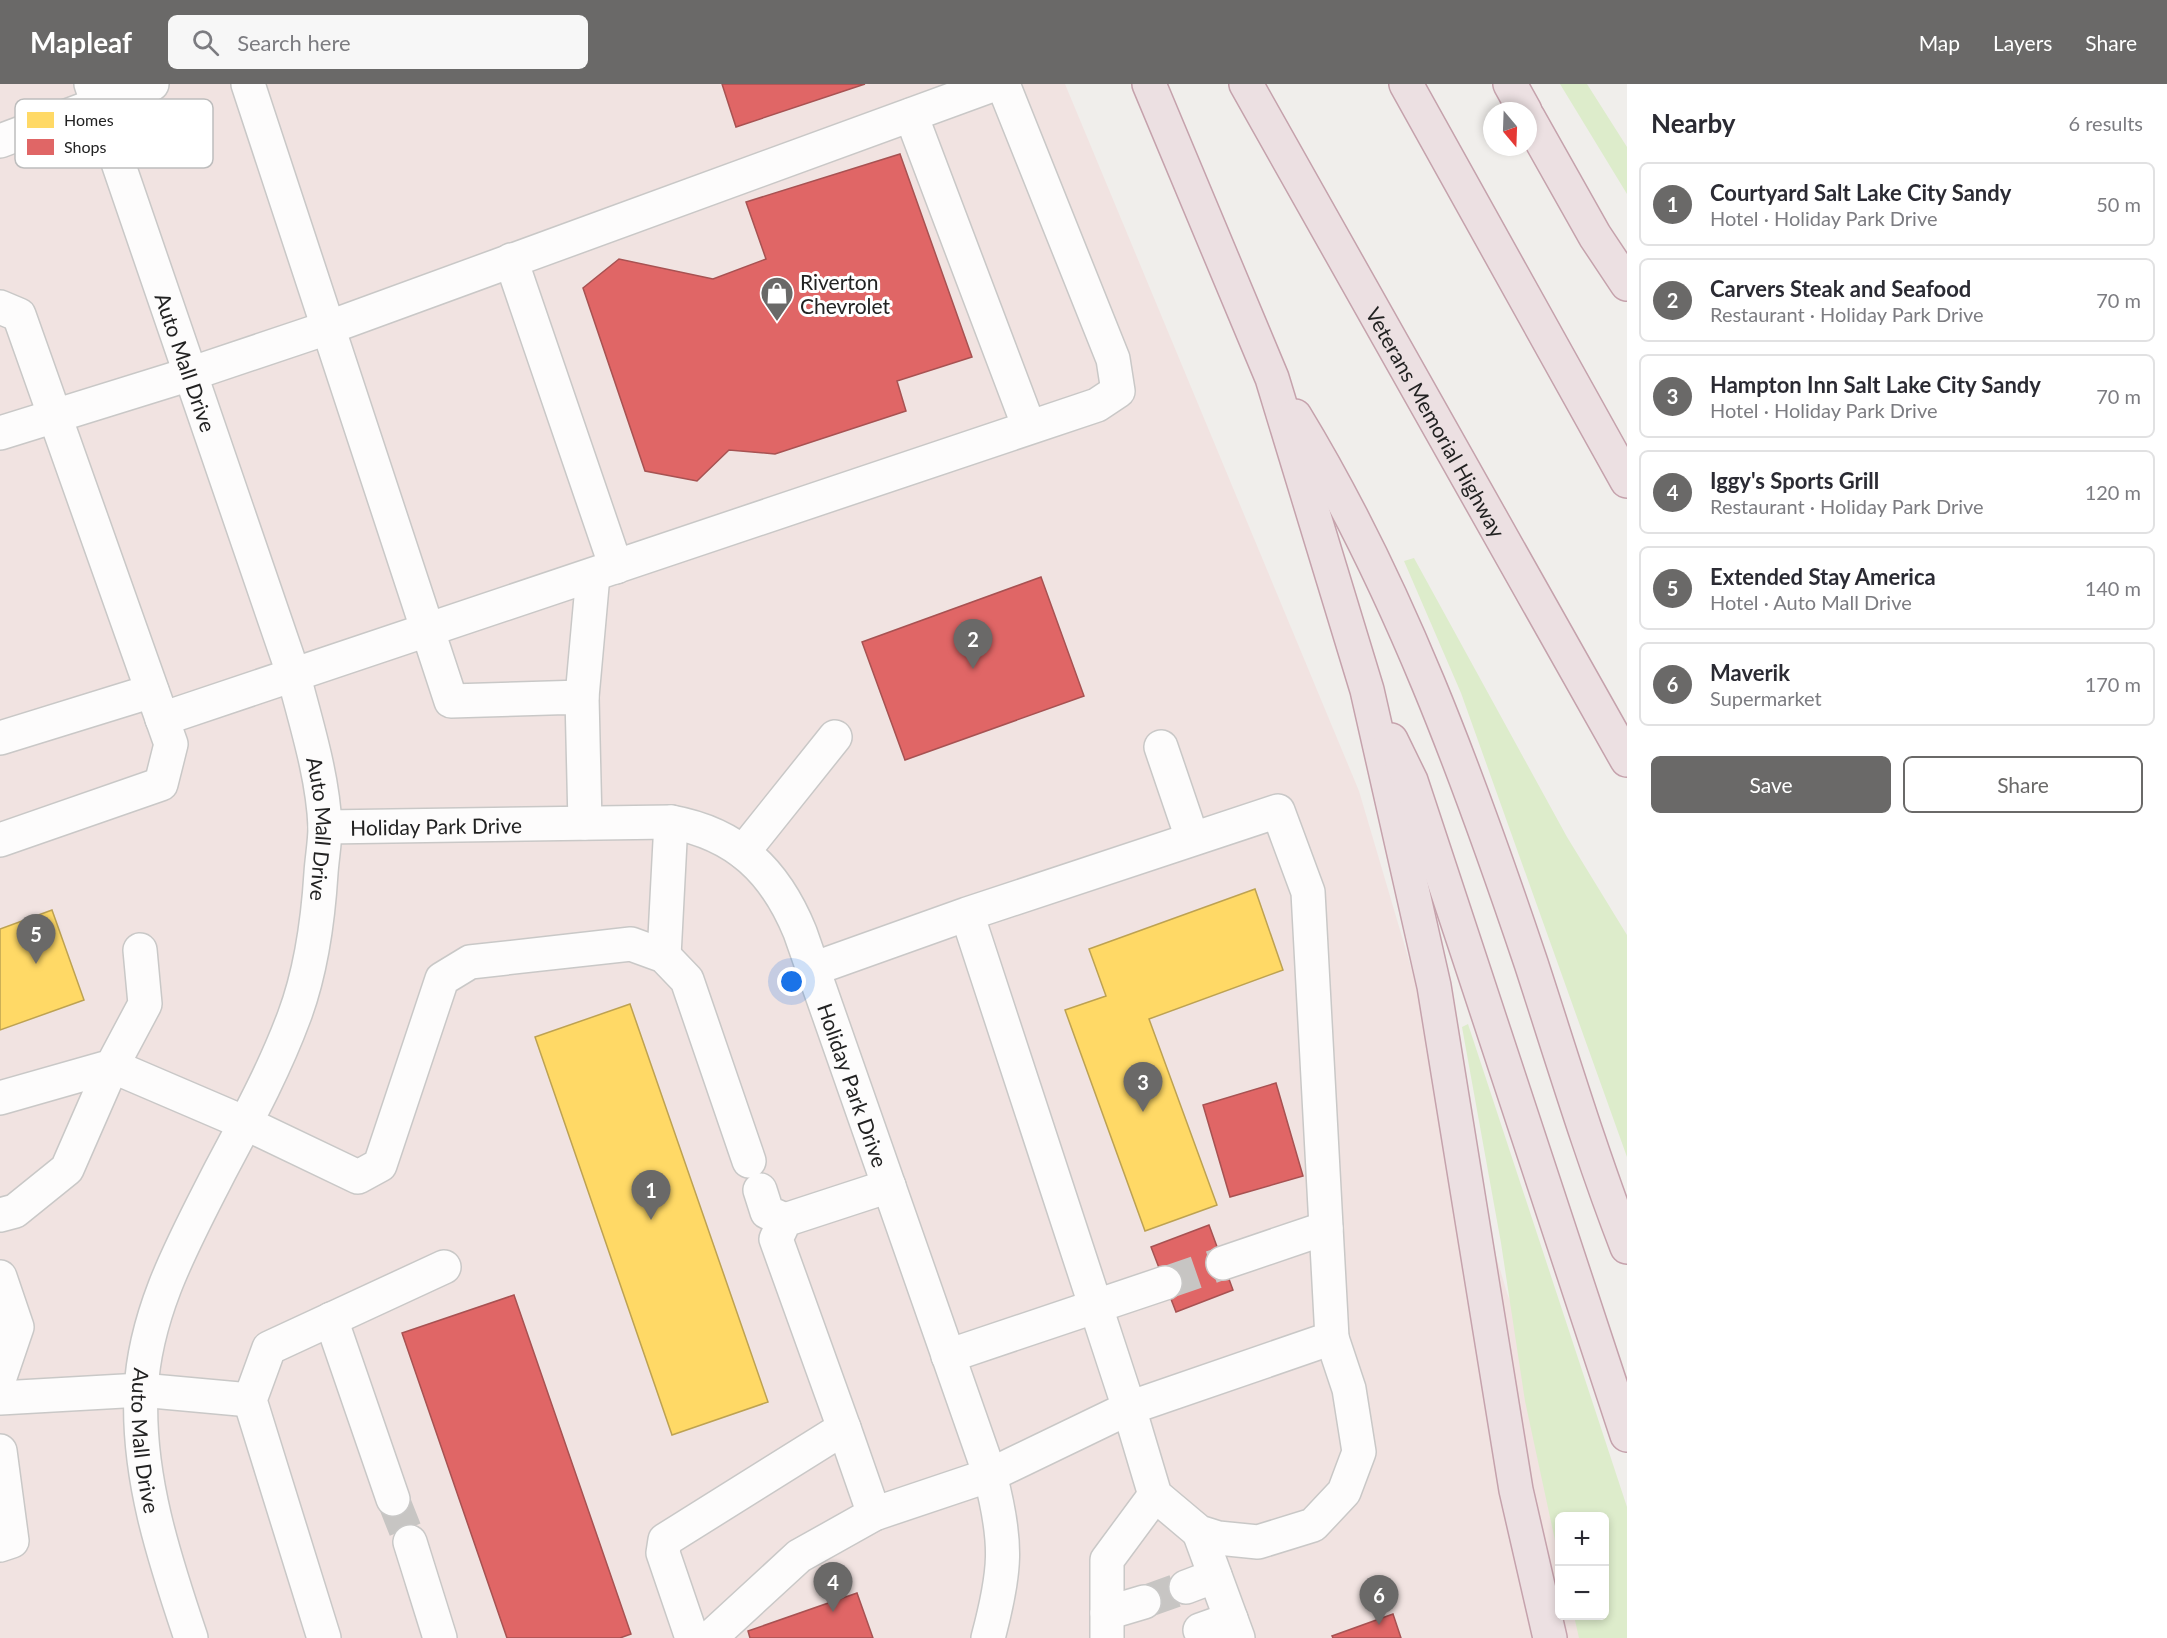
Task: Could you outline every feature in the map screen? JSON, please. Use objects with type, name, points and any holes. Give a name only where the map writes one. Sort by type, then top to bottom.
[{"type":"highway","points":[[1149,84],[1272,378],[1367,690],[1434,986],[1514,1479],[1550,1638]]},
{"type":"highway","name":"Veterans Memorial Highway","points":[[1246,84],[1627,760]]},
{"type":"highway","points":[[1406,84],[1627,481]]},
{"type":"highway","points":[[1509,84],[1520,102]]},
{"type":"highway","points":[[1537,133],[1595,236],[1627,284]]},
{"type":"highway","points":[[1272,378],[1334,480],[1388,594],[1440,715],[1507,892],[1627,1247]]},
{"type":"highway","points":[[1367,690],[1411,781],[1627,1435]]},
{"type":"street","points":[[94,93],[152,84]]},
{"type":"street","points":[[248,84],[330,327],[451,701],[582,698]]},
{"type":"street","points":[[0,433],[190,374],[330,327],[995,84]]},
{"type":"street","points":[[0,738],[293,674],[1097,405],[1118,391],[1113,359],[1003,84]]},
{"type":"street","points":[[911,115],[1029,428]]},
{"type":"street","points":[[0,141],[15,133]]},
{"type":"street","name":"Auto Mall Drive","points":[[120,168],[293,674],[313,749],[325,827],[320,896],[310,957],[295,1015],[245,1123],[172,1265],[150,1335],[141,1390],[142,1442],[149,1491],[160,1539],[191,1638]]},
{"type":"street","points":[[511,260],[604,571],[582,698],[585,823]]},
{"type":"street","points":[[0,307],[20,315],[171,744],[160,784],[0,840]]},
{"type":"street","points":[[743,852],[835,737]]},
{"type":"street","points":[[1161,747],[1192,838]]},
{"type":"street","points":[[813,969],[967,914],[1278,811],[1308,892],[1332,1338],[1350,1389],[1359,1452],[1344,1492],[1313,1524],[1258,1542],[1218,1538],[1199,1532],[1155,1495],[1129,1408],[967,914]]},
{"type":"street","points":[[664,956],[671,822]]},
{"type":"street","name":"Holiday Park Drive","points":[[325,827],[671,822],[706,830],[722,837],[767,873],[787,900],[813,969],[990,1475],[1000,1511],[1004,1545],[1003,1572],[988,1638]]},
{"type":"street","points":[[0,1098],[112,1066],[245,1123],[358,1177],[380,1165],[442,979],[470,962],[631,944],[664,956],[687,980],[767,1212],[785,1220],[890,1186]]},
{"type":"street","points":[[0,1215],[15,1211],[67,1169],[112,1066],[145,1004],[140,950]]},
{"type":"street","points":[[785,1220],[776,1239],[873,1515]]},
{"type":"street","points":[[1223,1263],[1326,1228]]},
{"type":"street","points":[[324,1638],[250,1400],[269,1348],[444,1266]]},
{"type":"street","points":[[0,1276],[8,1329],[0,1377]]},
{"type":"street","points":[[948,1356],[1164,1283]]},
{"type":"street","points":[[331,1319],[393,1499]]},
{"type":"street","points":[[710,1638],[799,1556],[873,1515],[990,1475],[1129,1408],[1332,1338]]},
{"type":"street","points":[[0,1398],[141,1390],[250,1400]]},
{"type":"street","points":[[692,1638],[663,1553],[664,1540],[844,1428]]},
{"type":"street","points":[[0,1451],[12,1541],[0,1545]]},
{"type":"street","points":[[1107,1626],[1107,1560],[1155,1495]]},
{"type":"street","points":[[1199,1532],[1201,1582],[1234,1628]]},
{"type":"street","points":[[410,1542],[440,1638]]},
{"type":"street","points":[[1107,1626],[1144,1602]]},
{"type":"street","points":[[1200,1630],[1234,1628]]},
{"type":"shaded area","points":[[0,84],[1065,84],[1359,791],[1507,1293],[1590,1512],[1555,1512],[1555,1620],[1608,1620],[1627,1638],[0,1638]]},
{"type":"green space","points":[[1560,84],[1587,84],[1627,147],[1627,194]]},
{"type":"green space","points":[[1414,558],[1567,837],[1627,935],[1627,1157],[1461,693],[1404,561]]},
{"type":"green space","points":[[1468,1024],[1627,1507],[1627,1638],[1579,1638],[1575,1620],[1609,1620],[1609,1512],[1555,1512],[1555,1540],[1525,1401],[1501,1243],[1462,1027]]},
{"type":"building: Homes","points":[[1255,889],[1283,970],[1149,1019],[1217,1205],[1145,1231],[1065,1010],[1106,996],[1089,949]]},
{"type":"building: Homes","points":[[52,910],[84,1000],[0,1030],[0,929]]},
{"type":"building: Homes","points":[[630,1004],[768,1402],[672,1435],[535,1037]]},
{"type":"building: Shops","points":[[722,84],[865,84],[736,127]]},
{"type":"building: Shops","name":"Riverton Chevrolet","points":[[900,154],[972,357],[897,381],[906,411],[775,454],[729,450],[697,481],[645,471],[583,288],[619,259],[713,279],[766,259],[746,202]]},
{"type":"building: Shops","points":[[1041,577],[1084,696],[905,760],[862,642]]},
{"type":"building: Shops","points":[[1276,1083],[1303,1176],[1230,1197],[1203,1105]]},
{"type":"building: Shops","points":[[1209,1225],[1233,1290],[1176,1312],[1151,1247]]},
{"type":"building: Shops","points":[[514,1295],[631,1634],[620,1638],[507,1638],[402,1333]]},
{"type":"building: Shops","points":[[857,1593],[873,1638],[750,1638],[748,1631]]},
{"type":"building: Shops","points":[[1393,1614],[1401,1638],[1333,1638],[1332,1636]]},
{"type":"tunnel","points":[[1165,1283],[1223,1263]]},
{"type":"tunnel","points":[[393,1499],[410,1542]]},
{"type":"tunnel","points":[[1144,1602],[1186,1587]]},
{"type":"place","name":"Riverton Chevrolet","points":[[777,322]]},
{"type":"place","name":"Carvers Steak and Seafood","points":[[973,669]]},
{"type":"place","name":"Extended Stay America","points":[[36,964]]},
{"type":"place","name":"Hampton Inn Salt Lake City Sandy","points":[[1143,1112]]},
{"type":"place","name":"Courtyard Salt Lake City Sandy","points":[[651,1220]]},
{"type":"place","name":"Iggy's Sports Grill","points":[[833,1612]]},
{"type":"place","name":"Maverik","points":[[1379,1625]]}]
